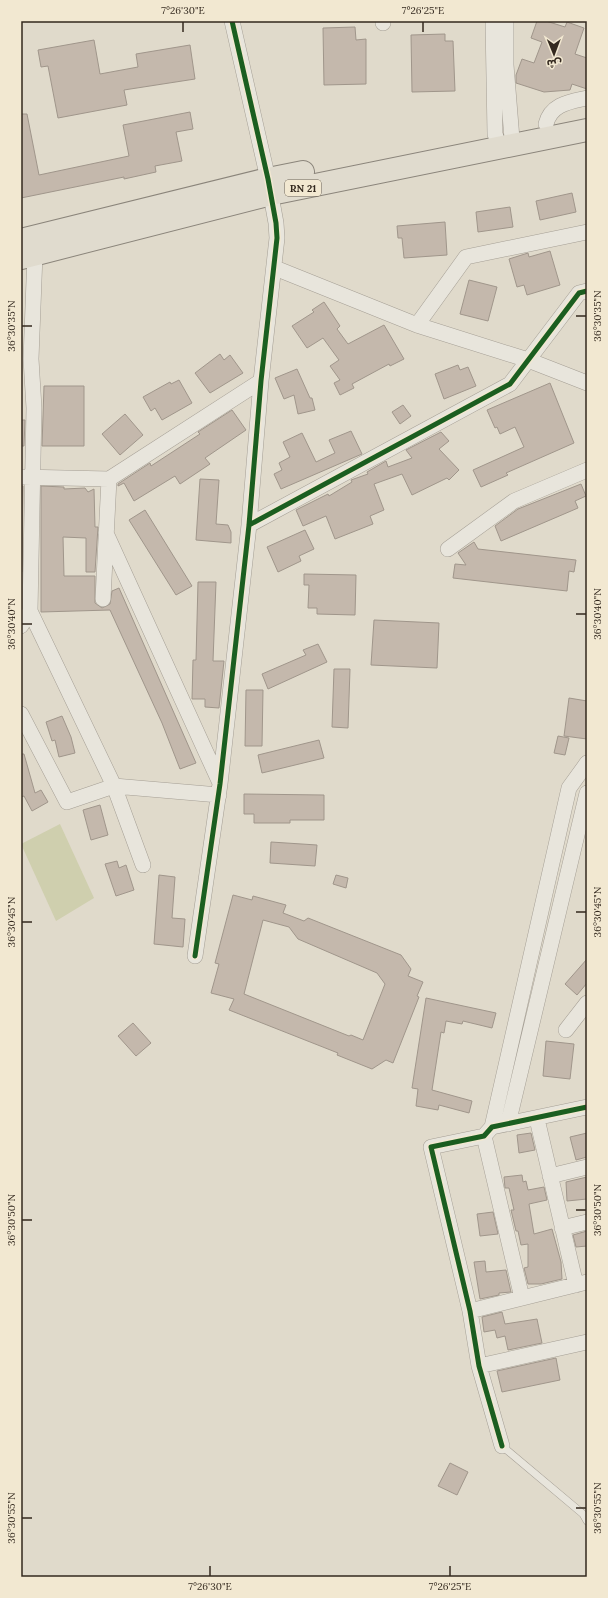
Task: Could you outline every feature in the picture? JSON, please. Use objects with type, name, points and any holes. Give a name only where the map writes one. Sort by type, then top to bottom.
[{"type":"main road","name":"RN 21","points":[[504,140],[546,124],[587,116]]},
{"type":"main road","name":"RN 21","points":[[26,251],[270,187],[504,140],[587,130]]},
{"type":"street","points":[[194,956],[219,790],[249,525],[260,381],[275,268],[276,223],[270,187],[232,21]]},
{"type":"street","points":[[493,21],[504,140]]},
{"type":"street","points":[[504,140],[506,21]]},
{"type":"street","points":[[546,124],[550,114],[557,106],[587,98]]},
{"type":"street","points":[[418,325],[466,257],[587,232]]},
{"type":"street","points":[[26,251],[26,359],[28,408],[26,547],[30,611],[114,786],[143,865]]},
{"type":"street","points":[[275,268],[418,325],[528,360],[587,383]]},
{"type":"street","points":[[249,525],[510,384],[579,293],[587,291]]},
{"type":"street","points":[[27,477],[109,479],[260,381]]},
{"type":"street","points":[[448,549],[514,501],[587,470]]},
{"type":"street","points":[[103,599],[109,479]]},
{"type":"street","points":[[106,533],[219,790]]},
{"type":"street","points":[[21,626],[30,611]]},
{"type":"street","points":[[21,714],[67,802],[114,786],[219,790]]},
{"type":"street","points":[[522,1298],[488,1131],[569,788],[587,763]]},
{"type":"street","points":[[508,1124],[587,792],[569,788]]},
{"type":"street","points":[[566,1030],[587,1003]]},
{"type":"street","points":[[502,1446],[479,1366],[470,1311],[431,1147],[508,1124],[537,1119],[587,1107]]},
{"type":"street","points":[[470,1311],[581,1284],[562,1228],[537,1119]]},
{"type":"street","points":[[550,1176],[587,1167]]},
{"type":"street","points":[[562,1228],[587,1222]]},
{"type":"street","points":[[479,1366],[587,1342]]},
{"type":"lane","points":[[502,1446],[583,1514],[587,1521]]},
{"type":"green space","points":[[60,824],[94,898],[56,921],[21,844]]},
{"type":"building","points":[[537,21],[546,21],[565,27],[567,22],[584,28],[575,54],[587,58],[587,89],[572,84],[570,90],[544,92],[516,83],[516,75],[522,59],[534,63],[542,42],[531,38]]},
{"type":"building","points":[[355,27],[356,40],[366,39],[366,84],[324,85],[323,28]]},
{"type":"building","points":[[445,34],[445,41],[453,41],[455,91],[412,92],[411,35]]},
{"type":"building","points":[[94,40],[100,74],[138,67],[136,54],[190,45],[195,79],[124,90],[127,105],[58,118],[48,66],[41,67],[38,50]]},
{"type":"building","points":[[190,112],[193,129],[176,132],[182,161],[155,166],[156,172],[21,198],[21,114],[27,114],[39,175],[129,156],[123,125]]},
{"type":"building","points":[[572,193],[576,212],[540,220],[536,201]]},
{"type":"building","points":[[510,207],[513,227],[478,232],[476,212]]},
{"type":"building","points":[[445,222],[447,255],[404,258],[402,238],[398,238],[397,226]]},
{"type":"building","points":[[550,251],[560,285],[527,295],[524,285],[517,287],[509,259],[528,253],[529,257]]},
{"type":"building","points":[[469,280],[497,287],[488,321],[460,314]]},
{"type":"building","points":[[324,302],[340,326],[337,329],[348,344],[384,325],[404,359],[390,366],[389,364],[352,384],[354,388],[340,395],[334,383],[340,380],[330,366],[339,360],[323,338],[307,348],[292,326],[314,312],[312,310]]},
{"type":"building","points":[[220,354],[224,360],[230,355],[243,373],[210,393],[195,373]]},
{"type":"building","points":[[458,365],[460,370],[468,367],[476,386],[444,399],[435,374]]},
{"type":"building","points":[[297,369],[310,398],[312,398],[315,410],[298,414],[294,395],[284,399],[275,378]]},
{"type":"building","points":[[179,380],[192,403],[162,420],[155,408],[151,411],[143,397],[170,382],[171,384]]},
{"type":"building","points":[[550,383],[574,443],[506,473],[508,475],[481,487],[473,470],[524,447],[515,427],[500,434],[497,427],[495,428],[487,410]]},
{"type":"building","points":[[44,386],[84,386],[84,446],[42,446]]},
{"type":"building","points":[[403,405],[411,416],[400,424],[392,412]]},
{"type":"building","points":[[232,410],[246,430],[205,458],[210,464],[180,484],[175,476],[134,501],[124,483],[118,486],[118,484],[150,463],[151,466],[200,434],[198,432]]},
{"type":"building","points":[[125,414],[143,435],[120,455],[102,434]]},
{"type":"building","points":[[21,420],[25,420],[24,446],[21,446]]},
{"type":"building","points":[[351,431],[362,454],[281,489],[274,474],[282,470],[279,463],[290,457],[283,442],[302,433],[316,462],[335,453],[329,440]]},
{"type":"building","points":[[441,432],[449,441],[439,449],[459,470],[449,480],[447,478],[412,495],[402,474],[374,484],[384,510],[370,516],[373,524],[335,539],[326,516],[303,526],[296,510],[328,494],[329,496],[352,482],[351,480],[368,474],[367,472],[386,461],[388,467],[412,458],[406,450]]},
{"type":"building","points":[[200,479],[219,480],[216,524],[228,525],[231,532],[231,543],[196,540]]},
{"type":"building","points":[[581,484],[586,496],[575,501],[578,508],[501,541],[495,526],[518,509]]},
{"type":"building","points":[[21,486],[23,486],[22,572],[21,572]]},
{"type":"building","points":[[41,486],[64,487],[64,489],[85,488],[88,492],[94,489],[95,527],[98,527],[95,572],[86,572],[86,538],[63,537],[64,576],[95,576],[95,603],[102,608],[110,604],[112,591],[119,588],[196,763],[180,769],[162,723],[110,610],[41,612]]},
{"type":"building","points":[[145,510],[192,586],[176,595],[129,520]]},
{"type":"building","points":[[305,530],[314,549],[299,556],[301,561],[278,572],[267,547]]},
{"type":"building","points":[[474,542],[478,549],[576,560],[574,572],[569,571],[567,591],[453,578],[455,564],[466,565],[458,553]]},
{"type":"building","points":[[304,574],[356,575],[355,615],[317,614],[317,608],[308,608],[309,585],[304,585]]},
{"type":"building","points":[[198,582],[216,582],[213,661],[224,661],[219,708],[205,707],[205,699],[192,699],[193,660],[196,660]]},
{"type":"building","points":[[374,620],[439,623],[437,668],[371,665]]},
{"type":"building","points":[[318,644],[327,662],[268,689],[262,674],[306,655],[303,650]]},
{"type":"building","points":[[334,669],[350,669],[348,728],[332,727]]},
{"type":"building","points":[[246,690],[263,690],[262,746],[245,746]]},
{"type":"building","points":[[569,698],[587,701],[587,739],[564,736]]},
{"type":"building","points":[[62,716],[71,737],[75,753],[59,757],[55,740],[52,741],[46,722]]},
{"type":"building","points":[[558,736],[569,738],[565,755],[554,753]]},
{"type":"building","points":[[319,740],[324,758],[262,773],[258,755]]},
{"type":"building","points":[[21,754],[24,754],[35,793],[41,790],[48,802],[32,811],[24,796],[21,797]]},
{"type":"building","points":[[244,794],[324,795],[324,820],[290,820],[290,823],[254,823],[254,814],[244,814]]},
{"type":"building","points":[[100,805],[108,835],[91,840],[83,810]]},
{"type":"building","points":[[271,842],[317,845],[315,866],[270,863]]},
{"type":"building","points":[[117,861],[119,868],[126,865],[134,890],[116,896],[105,864]]},
{"type":"building","points":[[159,875],[175,877],[172,918],[185,919],[183,947],[154,944]]},
{"type":"building","points":[[336,875],[348,878],[346,888],[333,884]]},
{"type":"building","points":[[233,895],[252,900],[253,896],[286,905],[283,913],[304,921],[308,918],[401,955],[411,969],[408,976],[423,982],[417,996],[419,997],[393,1063],[386,1060],[372,1069],[337,1055],[338,1053],[229,1010],[234,999],[211,993],[219,964],[215,963]],"holes":[[[263,920],[289,927],[298,939],[377,973],[385,984],[363,1040],[351,1035],[349,1036],[244,994]]]},
{"type":"building","points":[[587,959],[587,983],[577,995],[565,984]]},
{"type":"building","points":[[426,998],[496,1013],[492,1028],[463,1021],[462,1024],[446,1021],[444,1033],[441,1032],[432,1090],[472,1101],[469,1113],[439,1105],[438,1110],[416,1106],[418,1089],[412,1088]]},
{"type":"building","points":[[133,1023],[151,1043],[136,1056],[118,1036]]},
{"type":"building","points":[[546,1041],[574,1044],[570,1079],[543,1076]]},
{"type":"building","points":[[531,1133],[535,1150],[519,1153],[517,1135]]},
{"type":"building","points":[[587,1133],[587,1157],[576,1160],[570,1137]]},
{"type":"building","points":[[522,1175],[523,1182],[526,1181],[528,1190],[544,1187],[547,1200],[529,1204],[534,1234],[552,1229],[561,1262],[562,1279],[541,1284],[528,1284],[524,1268],[528,1267],[528,1244],[521,1245],[511,1210],[514,1210],[509,1188],[505,1188],[504,1177]]},
{"type":"building","points":[[587,1177],[587,1199],[567,1201],[566,1182]]},
{"type":"building","points":[[493,1212],[498,1234],[480,1236],[477,1214]]},
{"type":"building","points":[[587,1231],[587,1246],[576,1247],[573,1235]]},
{"type":"building","points":[[485,1261],[486,1272],[506,1270],[511,1292],[499,1293],[499,1295],[480,1299],[474,1262]]},
{"type":"building","points":[[502,1312],[505,1324],[537,1319],[542,1343],[508,1350],[505,1336],[497,1338],[495,1330],[484,1332],[482,1317]]},
{"type":"building","points":[[556,1358],[560,1380],[502,1392],[497,1371]]},
{"type":"building","points":[[450,1463],[468,1472],[457,1495],[438,1486]]},
{"type":"cycle path","points":[[195,956],[220,784],[249,525],[261,381],[277,238],[276,223],[268,179],[232,21]]},
{"type":"cycle path","points":[[249,525],[510,384],[579,293],[587,291]]},
{"type":"cycle path","points":[[502,1446],[479,1366],[470,1311],[431,1147],[484,1136],[492,1127],[587,1107]]}]
